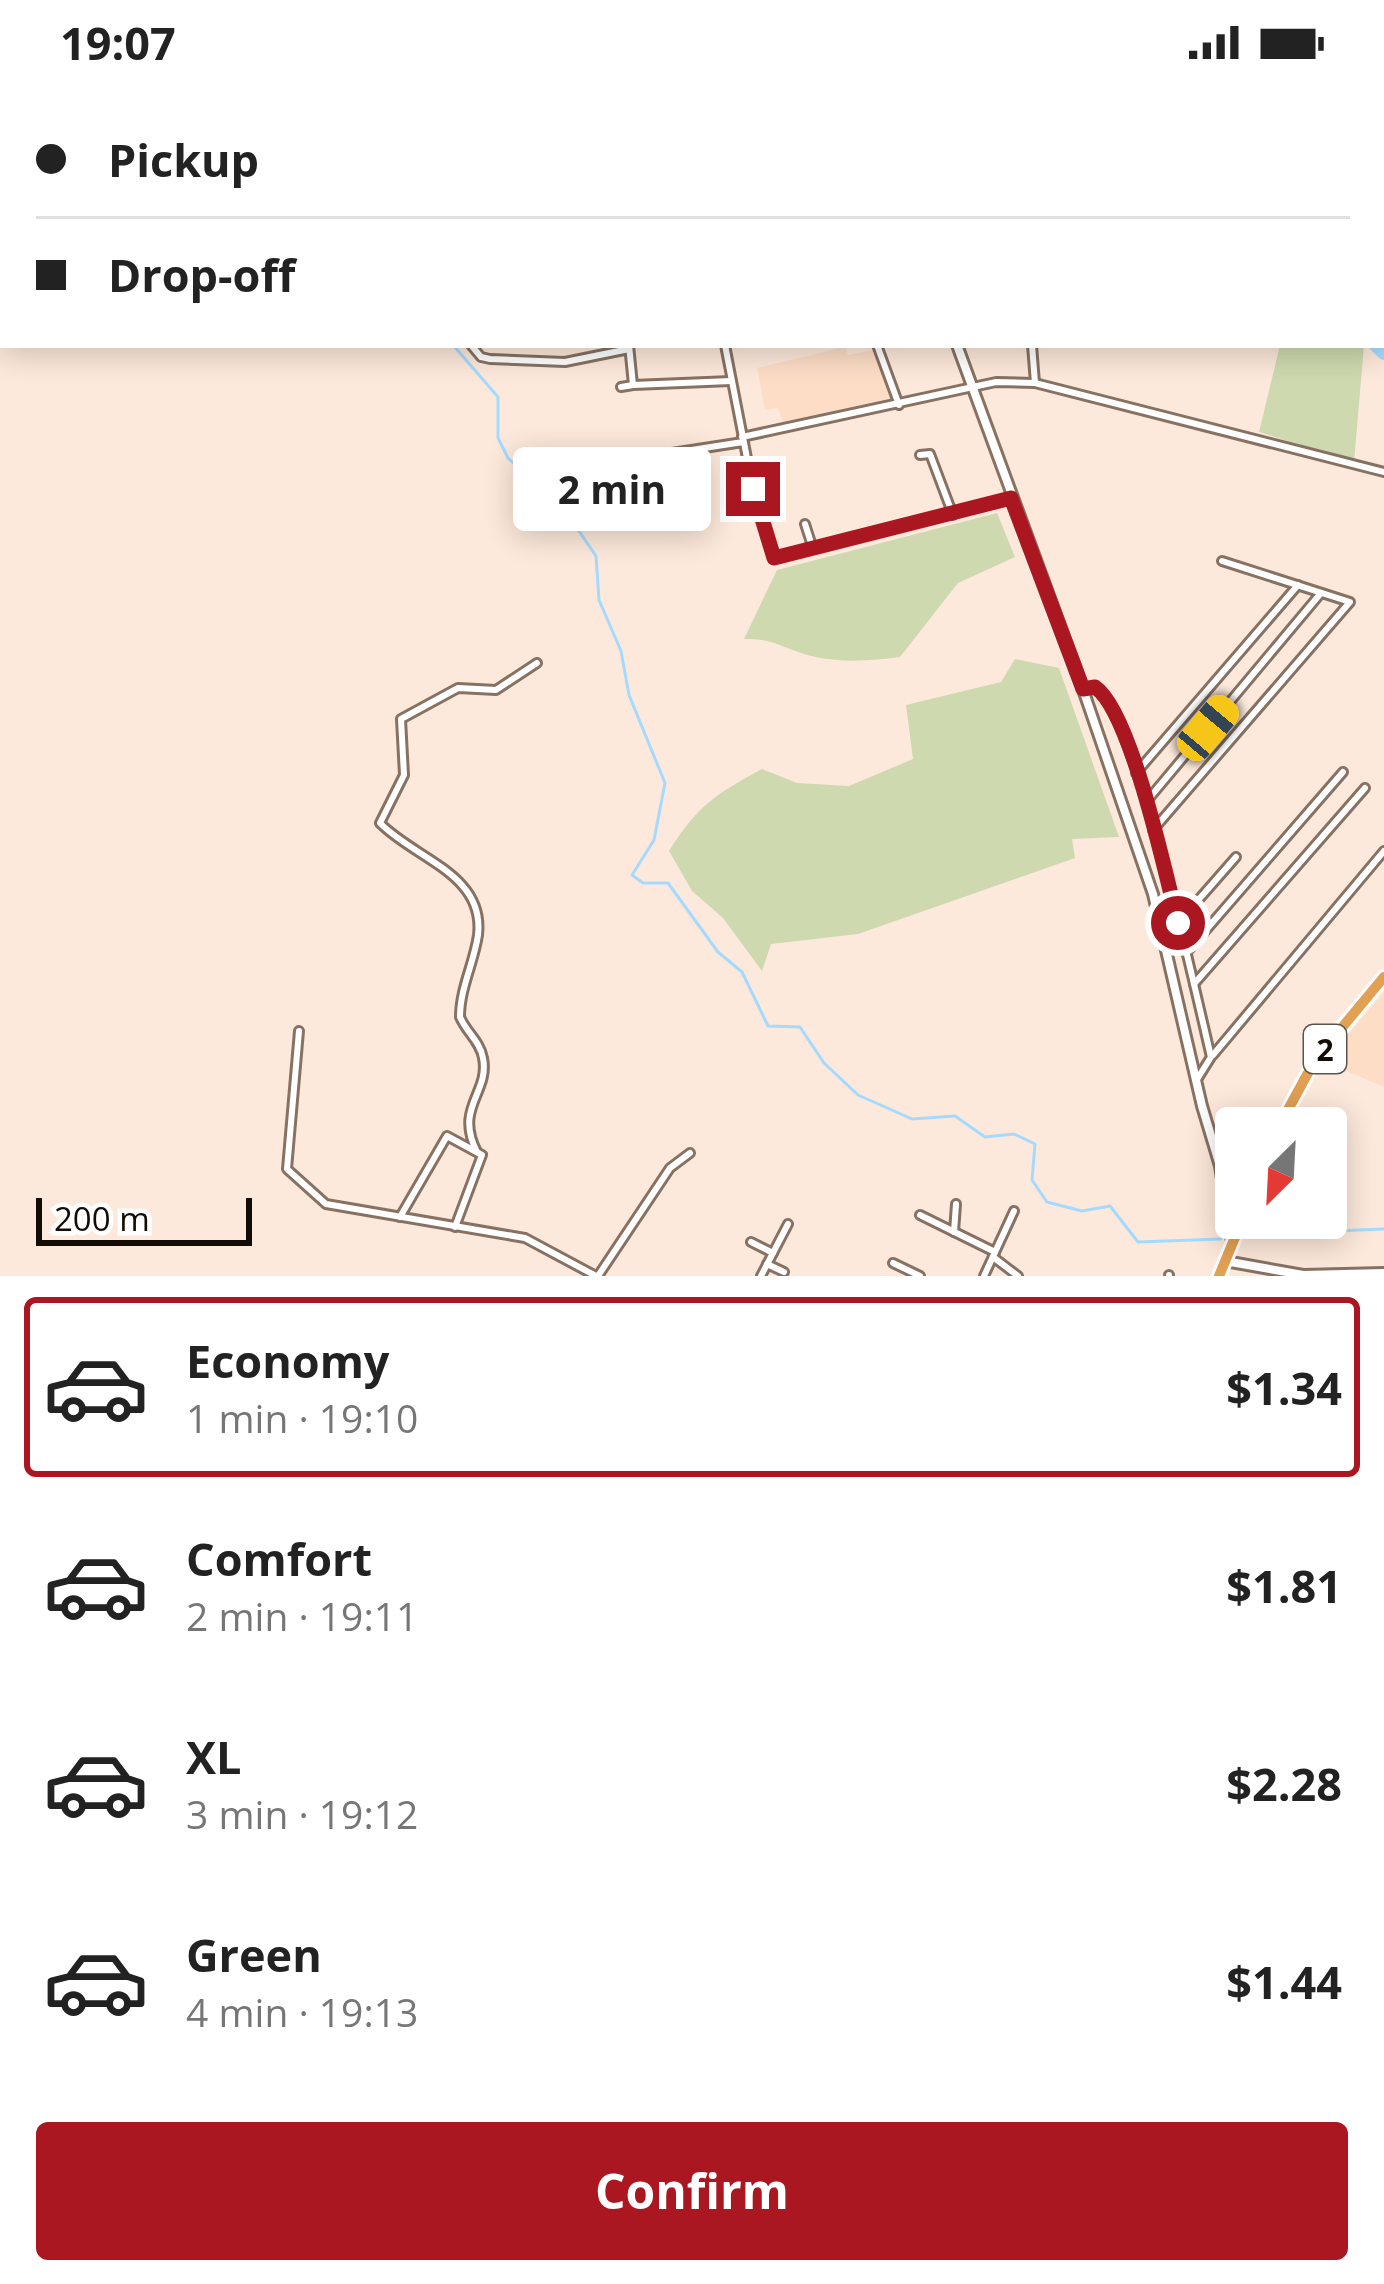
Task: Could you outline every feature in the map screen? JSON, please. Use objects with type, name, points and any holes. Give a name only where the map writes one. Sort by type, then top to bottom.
[{"type":"highway","name":"2","points":[[1289,1107],[1315,1060],[1384,977]]},
{"type":"highway","points":[[1219,1276],[1236,1239]]},
{"type":"street","points":[[474,348],[490,359],[566,362],[625,348]]},
{"type":"street","points":[[629,348],[633,386]]},
{"type":"street","points":[[726,348],[771,555],[778,558],[1011,498]]},
{"type":"street","points":[[878,348],[899,405]]},
{"type":"street","points":[[957,348],[1153,894],[1215,1148]]},
{"type":"street","points":[[1032,348],[1035,383]]},
{"type":"street","points":[[621,387],[731,381]]},
{"type":"street","points":[[646,457],[997,382],[1035,383],[1384,472]]},
{"type":"street","points":[[920,455],[930,454],[952,514]]},
{"type":"street","points":[[805,524],[813,549]]},
{"type":"street","points":[[1153,830],[1350,602],[1222,560]]},
{"type":"street","points":[[1136,772],[1298,585]]},
{"type":"street","points":[[1146,802],[1321,593]]},
{"type":"street","points":[[477,1152],[469,1114],[483,1077],[484,1059],[460,1017],[477,943],[478,910],[465,885],[380,823],[404,776],[401,719],[458,688],[496,690],[537,663]]},
{"type":"street","points":[[1083,689],[1095,687],[1112,703],[1146,802],[1211,1057]]},
{"type":"street","points":[[1186,953],[1343,772]]},
{"type":"street","points":[[1194,984],[1365,788]]},
{"type":"street","points":[[1196,1081],[1384,851]]},
{"type":"street","points":[[1178,923],[1236,857]]},
{"type":"street","points":[[299,1031],[287,1171],[322,1203],[525,1238],[597,1276],[670,1168],[689,1153]]},
{"type":"street","points":[[400,1217],[445,1136],[482,1157],[454,1227]]},
{"type":"street","points":[[955,1232],[956,1204]]},
{"type":"street","points":[[984,1276],[1014,1211]]},
{"type":"street","points":[[920,1215],[994,1255],[1018,1276]]},
{"type":"street","points":[[761,1276],[788,1224]]},
{"type":"street","points":[[1232,1239],[1233,1246]]},
{"type":"street","points":[[752,1242],[772,1253]]},
{"type":"street","points":[[1225,1260],[1262,1272],[1384,1273]]},
{"type":"street","points":[[893,1263],[920,1276]]},
{"type":"street","points":[[574,1264],[575,1276]]},
{"type":"street","points":[[767,1264],[784,1272]]},
{"type":"shaded area","points":[[841,348],[848,355],[873,350],[892,401],[784,426],[778,408],[765,410],[757,368]]},
{"type":"shaded area","points":[[1384,992],[1384,1087],[1325,1062]]},
{"type":"green space","points":[[1279,348],[1364,348],[1354,462],[1259,432]]},
{"type":"green space","points":[[997,513],[1015,557],[958,583],[900,657],[833,660],[744,639],[777,570]]},
{"type":"green space","points":[[1015,659],[1059,668],[1119,837],[1072,839],[1075,858],[858,934],[771,944],[762,971],[723,918],[692,891],[669,851],[689,822],[720,794],[762,769],[797,783],[849,786],[913,759],[906,705],[1001,682]]},
{"type":"waterway","points":[[456,348],[498,397],[498,438],[508,458],[566,512],[596,556],[599,600],[621,651],[629,695],[665,783],[654,840],[632,875],[643,883],[668,883],[718,952],[742,972],[768,1026],[800,1027],[824,1063],[858,1095],[912,1119],[955,1116],[985,1137],[1014,1134],[1035,1144],[1032,1180],[1047,1202],[1082,1211],[1110,1206],[1138,1242],[1221,1239]]},
{"type":"waterway","points":[[1379,348],[1384,353]]},
{"type":"waterway","points":[[1347,1230],[1384,1229]]},
{"type":"route","points":[[753,489],[774,558],[1011,498],[1083,689],[1095,687],[1112,703],[1146,802],[1178,923]]}]
